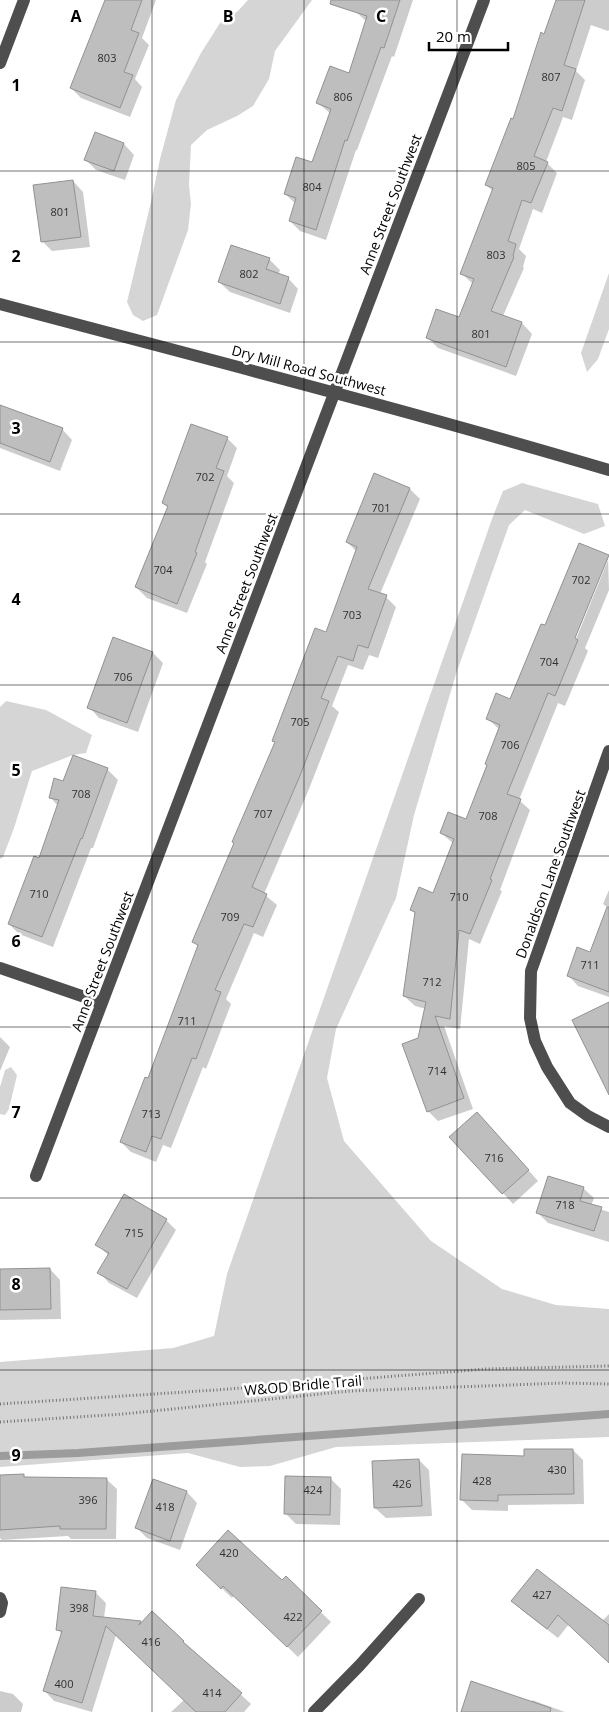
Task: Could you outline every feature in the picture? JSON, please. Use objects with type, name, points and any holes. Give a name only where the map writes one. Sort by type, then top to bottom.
[{"type":"street","points":[[0,63],[24,0]]},
{"type":"street","name":"Anne Street Southwest","points":[[36,1176],[484,0]]},
{"type":"street","name":"Dry Mill Road Southwest","points":[[0,304],[334,392],[609,470]]},
{"type":"street","name":"Donaldson Lane Southwest","points":[[609,751],[531,971],[530,1018],[535,1041],[547,1066],[570,1103],[609,1128]]},
{"type":"street","points":[[0,968],[102,1003]]},
{"type":"street","points":[[0,1598],[2,1603],[0,1612]]},
{"type":"street","points":[[314,1712],[419,1599]]},
{"type":"path","points":[[0,1404],[216,1390],[486,1369],[609,1366]]},
{"type":"path","name":"W&OD Bridle Trail","points":[[0,1422],[123,1414],[350,1391],[563,1383],[609,1384]]},
{"type":"shaded area","points":[[248,0],[312,0],[275,51],[269,79],[253,106],[207,130],[191,145],[189,185],[191,204],[188,230],[157,315],[143,321],[133,315],[127,302],[160,159],[176,100],[201,53],[220,23],[238,11]]},
{"type":"shaded area","points":[[609,273],[609,329],[598,359],[587,372],[581,353]]},
{"type":"shaded area","points":[[522,483],[598,504],[605,526],[584,534],[525,510],[509,525],[456,674],[414,815],[396,898],[336,1029],[327,1078],[344,1141],[431,1241],[502,1289],[556,1305],[609,1309],[609,1437],[336,1447],[270,1466],[240,1467],[188,1453],[0,1467],[0,1362],[173,1348],[214,1336],[227,1274],[492,519],[503,491]]},
{"type":"shaded area","points":[[6,701],[46,710],[92,735],[86,753],[73,755],[32,771],[14,828],[3,857],[0,859],[0,707]]},
{"type":"shaded area","points":[[11,1067],[17,1075],[9,1109],[5,1115],[0,1114],[0,1087],[5,1070]]},
{"type":"building","points":[[105,0],[142,0],[131,30],[139,33],[124,72],[133,75],[120,108],[70,88]]},
{"type":"building","points":[[331,0],[400,0],[384,48],[381,47],[347,141],[345,140],[316,230],[289,221],[296,198],[284,194],[296,157],[312,162],[331,109],[316,103],[330,66],[349,73],[367,16],[330,4]]},
{"type":"building","points":[[556,0],[585,0],[564,65],[576,69],[562,111],[553,108],[534,156],[548,162],[531,203],[522,200],[508,241],[516,244],[514,257],[491,311],[522,322],[506,367],[426,338],[436,309],[459,317],[474,279],[460,274],[493,188],[485,185],[511,118],[513,119],[541,32],[544,34]]},
{"type":"building","points":[[95,132],[124,143],[114,171],[84,160]]},
{"type":"building","points":[[73,180],[81,237],[41,242],[33,185]]},
{"type":"building","points":[[231,245],[270,258],[266,269],[289,277],[280,304],[218,282]]},
{"type":"building","points":[[0,405],[63,428],[50,462],[0,443]]},
{"type":"building","points":[[191,424],[228,437],[216,468],[224,471],[195,552],[197,553],[177,604],[135,587],[168,506],[162,503]]},
{"type":"building","points":[[374,473],[410,488],[368,589],[387,595],[368,648],[358,645],[353,661],[338,656],[321,698],[329,701],[299,778],[252,887],[267,894],[253,927],[244,924],[215,990],[221,992],[196,1059],[192,1058],[161,1139],[152,1136],[146,1152],[120,1142],[145,1077],[148,1078],[198,945],[192,942],[275,742],[272,741],[315,628],[326,632],[357,547],[346,542]]},
{"type":"building","points":[[579,543],[609,555],[575,638],[578,640],[555,696],[548,693],[507,794],[521,799],[490,879],[492,880],[470,934],[459,930],[450,1019],[435,1016],[464,1098],[427,1112],[402,1044],[418,1038],[426,1002],[403,996],[415,912],[410,910],[419,887],[433,893],[454,839],[440,833],[448,812],[466,819],[500,725],[486,719],[496,693],[510,699],[541,624],[545,625]]},
{"type":"building","points":[[113,637],[153,652],[127,723],[87,708]]},
{"type":"building","points":[[73,755],[108,768],[82,839],[42,937],[8,924],[34,856],[39,858],[59,800],[49,798],[54,778],[63,781]]},
{"type":"building","points":[[607,907],[609,907],[609,992],[567,976],[577,947],[590,952]]},
{"type":"building","points":[[609,1002],[609,1095],[572,1020]]},
{"type":"building","points":[[477,1112],[529,1170],[502,1194],[449,1137]]},
{"type":"building","points":[[548,1176],[584,1187],[580,1201],[602,1207],[594,1231],[536,1213]]},
{"type":"building","points":[[124,1194],[167,1219],[127,1289],[97,1273],[109,1253],[95,1245]]},
{"type":"building","points":[[50,1268],[51,1309],[0,1310],[0,1269]]},
{"type":"building","points":[[524,1449],[573,1449],[574,1494],[498,1495],[498,1501],[460,1500],[462,1454],[524,1456]]},
{"type":"building","points":[[419,1459],[422,1506],[374,1508],[372,1461]]},
{"type":"building","points":[[24,1474],[24,1477],[107,1478],[106,1529],[60,1529],[60,1526],[0,1530],[0,1475]]},
{"type":"building","points":[[285,1476],[331,1477],[330,1515],[284,1514]]},
{"type":"building","points":[[153,1479],[187,1491],[170,1541],[135,1528]]},
{"type":"building","points":[[228,1530],[282,1580],[286,1576],[322,1611],[287,1647],[223,1586],[221,1589],[196,1565]]},
{"type":"building","points":[[537,1569],[609,1625],[609,1663],[558,1615],[547,1629],[511,1601]]},
{"type":"building","points":[[61,1587],[96,1591],[93,1616],[141,1621],[139,1625],[152,1611],[183,1642],[242,1693],[225,1712],[196,1712],[106,1626],[82,1703],[43,1691],[62,1631],[56,1630]]},
{"type":"building","points":[[471,1681],[551,1708],[550,1712],[461,1712]]},
{"type":"waterway","points":[[0,1456],[78,1453],[609,1414]]}]
